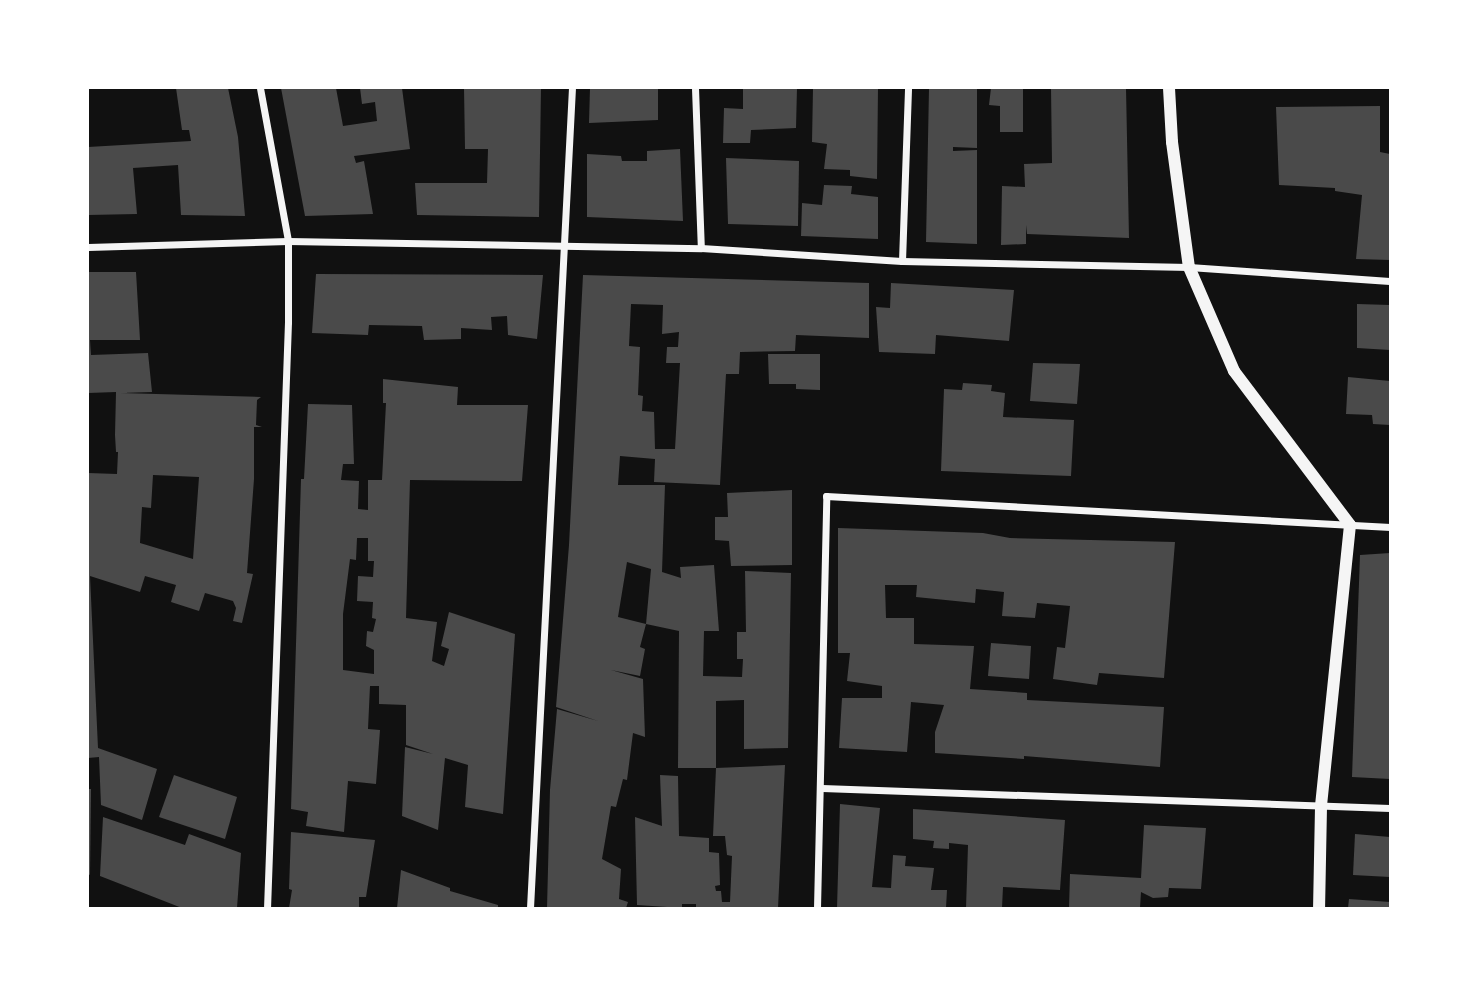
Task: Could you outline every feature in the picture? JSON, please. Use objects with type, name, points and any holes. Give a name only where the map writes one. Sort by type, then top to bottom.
[{"type":"street","points":[[260,88],[288,240],[267,908]]},
{"type":"street","points":[[530,908],[572,88]]},
{"type":"street","points":[[695,88],[701,248]]},
{"type":"street","points":[[902,261],[908,88]]},
{"type":"street","points":[[1169,88],[1172,142],[1189,267],[1234,371],[1350,525],[1321,807],[1319,908]]},
{"type":"street","points":[[88,247],[288,240],[701,248],[902,261],[1189,267],[1391,281]]},
{"type":"street","points":[[817,908],[822,788],[826,496],[1391,527]]},
{"type":"street","points":[[822,788],[1391,808]]},
{"type":"building","points":[[176,88],[228,88],[238,137],[245,216],[181,215],[178,165],[133,168],[137,214],[88,215],[88,147],[191,141],[189,130],[182,130]]},
{"type":"building","points":[[281,88],[336,88],[343,126],[377,121],[375,102],[362,104],[360,88],[402,88],[410,149],[354,156],[356,163],[364,161],[373,214],[305,216]]},
{"type":"building","points":[[464,88],[541,88],[539,217],[417,215],[415,183],[487,183],[488,149],[465,149]]},
{"type":"building","points":[[590,88],[658,88],[658,120],[589,123]]},
{"type":"building","points":[[743,88],[797,88],[796,128],[751,130],[750,143],[723,143],[724,108],[743,109]]},
{"type":"building","points":[[813,88],[878,88],[877,179],[850,176],[850,170],[824,169],[827,144],[812,142]]},
{"type":"building","points":[[929,88],[977,88],[977,148],[953,147],[953,151],[977,150],[977,244],[926,242]]},
{"type":"building","points":[[991,88],[1023,88],[1023,132],[1000,132],[1000,106],[989,105]]},
{"type":"building","points":[[1051,88],[1126,88],[1129,238],[1027,234],[1026,225],[1026,244],[1001,245],[1002,186],[1025,187],[1024,164],[1052,163]]},
{"type":"building","points":[[1380,106],[1380,152],[1390,154],[1390,260],[1356,259],[1362,195],[1335,191],[1335,188],[1279,185],[1276,107]]},
{"type":"building","points":[[680,149],[683,221],[587,217],[587,154],[621,156],[622,161],[647,161],[647,151]]},
{"type":"building","points":[[726,158],[799,161],[798,226],[728,224]]},
{"type":"building","points":[[824,185],[852,186],[851,194],[878,197],[878,239],[801,236],[802,203],[822,205]]},
{"type":"building","points":[[88,272],[136,272],[140,340],[90,340],[91,355],[148,353],[152,392],[120,393],[261,397],[257,400],[256,425],[262,427],[254,427],[254,479],[247,573],[253,574],[242,623],[233,621],[236,608],[233,601],[205,593],[199,611],[171,602],[176,585],[145,576],[140,592],[90,576],[98,748],[157,769],[142,820],[101,805],[99,757],[88,758],[88,473],[117,474],[118,452],[115,435],[116,392],[88,393]],"holes":[[[153,475],[199,477],[193,559],[140,543],[142,507],[151,508]]]},
{"type":"building","points":[[316,274],[543,275],[537,339],[508,335],[507,316],[491,317],[492,330],[461,328],[461,339],[424,340],[422,326],[369,325],[368,335],[312,333]]},
{"type":"building","points":[[583,275],[869,283],[869,338],[796,335],[795,351],[740,352],[739,374],[726,374],[720,485],[654,482],[655,459],[620,456],[618,485],[665,485],[662,572],[681,578],[680,567],[714,565],[719,631],[704,631],[703,676],[742,677],[743,659],[737,659],[737,632],[746,632],[745,571],[791,573],[788,748],[744,749],[744,700],[716,701],[716,768],[678,768],[679,631],[646,624],[640,647],[645,649],[640,676],[611,670],[643,679],[645,737],[633,733],[627,780],[623,779],[616,807],[611,806],[602,859],[621,869],[619,899],[628,902],[626,908],[547,908],[550,790],[557,709],[598,721],[556,707],[569,545]],"holes":[[[631,304],[663,305],[662,334],[679,332],[678,347],[667,347],[666,363],[680,363],[675,449],[655,449],[654,412],[642,411],[643,396],[638,395],[640,347],[629,346]],[[627,562],[651,569],[646,624],[618,617]]]},
{"type":"building","points":[[891,283],[1014,290],[1009,341],[936,335],[935,354],[879,352],[876,307],[890,308]]},
{"type":"building","points":[[1357,304],[1390,305],[1390,350],[1357,348]]},
{"type":"building","points":[[768,354],[820,354],[820,390],[796,389],[796,384],[769,384]]},
{"type":"building","points":[[1033,363],[1080,364],[1077,404],[1030,401]]},
{"type":"building","points":[[1348,377],[1390,381],[1390,425],[1373,424],[1372,415],[1346,414]]},
{"type":"building","points":[[383,379],[458,387],[457,405],[528,405],[522,481],[410,480],[406,618],[437,622],[432,661],[444,666],[449,649],[441,646],[449,612],[515,634],[503,814],[465,807],[468,765],[445,758],[438,830],[402,816],[405,747],[433,754],[406,745],[406,705],[379,704],[379,686],[370,686],[368,729],[380,730],[376,784],[348,781],[344,832],[306,826],[308,812],[291,809],[301,479],[304,479],[308,404],[352,405],[354,464],[343,464],[341,480],[359,481],[358,509],[368,510],[368,480],[382,480],[386,403],[383,403]],"holes":[[[357,538],[368,538],[368,561],[374,561],[373,577],[358,576],[357,601],[373,602],[372,618],[376,619],[373,632],[367,631],[366,646],[374,650],[374,674],[343,670],[343,614],[350,559],[356,560]]]},
{"type":"building","points":[[963,383],[992,385],[991,391],[1005,393],[1003,417],[1074,420],[1071,476],[941,471],[944,389],[962,390]]},
{"type":"building","points":[[792,490],[792,565],[731,566],[729,541],[715,540],[715,517],[728,517],[727,493]]},
{"type":"building","points":[[838,528],[983,533],[1010,538],[1175,542],[1164,678],[1099,673],[1097,685],[1053,679],[1057,647],[1065,648],[1070,606],[1037,603],[1035,618],[1002,616],[1004,592],[976,589],[975,603],[916,597],[917,585],[885,585],[886,618],[914,618],[914,644],[974,646],[970,689],[1027,693],[1027,700],[1164,707],[1160,767],[1024,756],[1024,759],[935,753],[935,732],[944,705],[911,702],[907,752],[839,748],[842,698],[882,698],[882,686],[847,681],[850,653],[838,653]]},
{"type":"building","points":[[1390,553],[1390,779],[1352,777],[1360,555]]},
{"type":"building","points":[[991,643],[1031,646],[1029,679],[988,676]]},
{"type":"building","points":[[785,765],[778,908],[696,908],[696,904],[682,904],[682,908],[637,905],[635,817],[662,826],[660,775],[678,776],[679,836],[709,838],[709,852],[719,853],[720,885],[715,886],[716,891],[721,891],[722,902],[730,902],[732,856],[727,855],[725,836],[713,836],[716,768]]},
{"type":"building","points":[[174,775],[237,797],[225,839],[159,817]]},
{"type":"building","points":[[88,789],[91,789],[90,875],[88,874]]},
{"type":"building","points":[[840,804],[880,808],[872,887],[891,888],[893,855],[906,856],[905,866],[934,868],[931,890],[947,890],[946,908],[837,908]]},
{"type":"building","points":[[913,809],[1065,820],[1060,890],[1003,887],[1002,908],[966,908],[968,845],[949,843],[949,849],[933,848],[934,841],[913,839]]},
{"type":"building","points":[[103,817],[185,845],[189,834],[241,853],[237,908],[182,908],[100,876]]},
{"type":"building","points":[[1144,825],[1206,828],[1201,889],[1169,888],[1168,897],[1153,898],[1141,892],[1140,908],[1069,908],[1070,874],[1141,878]]},
{"type":"building","points":[[291,832],[375,840],[366,897],[359,897],[359,908],[289,908],[292,890],[289,889]]},
{"type":"building","points":[[1355,834],[1390,837],[1390,877],[1353,875]]},
{"type":"building","points":[[401,870],[450,888],[450,891],[498,905],[498,908],[397,908]]},
{"type":"building","points":[[1349,899],[1390,902],[1390,908],[1348,908]]}]
